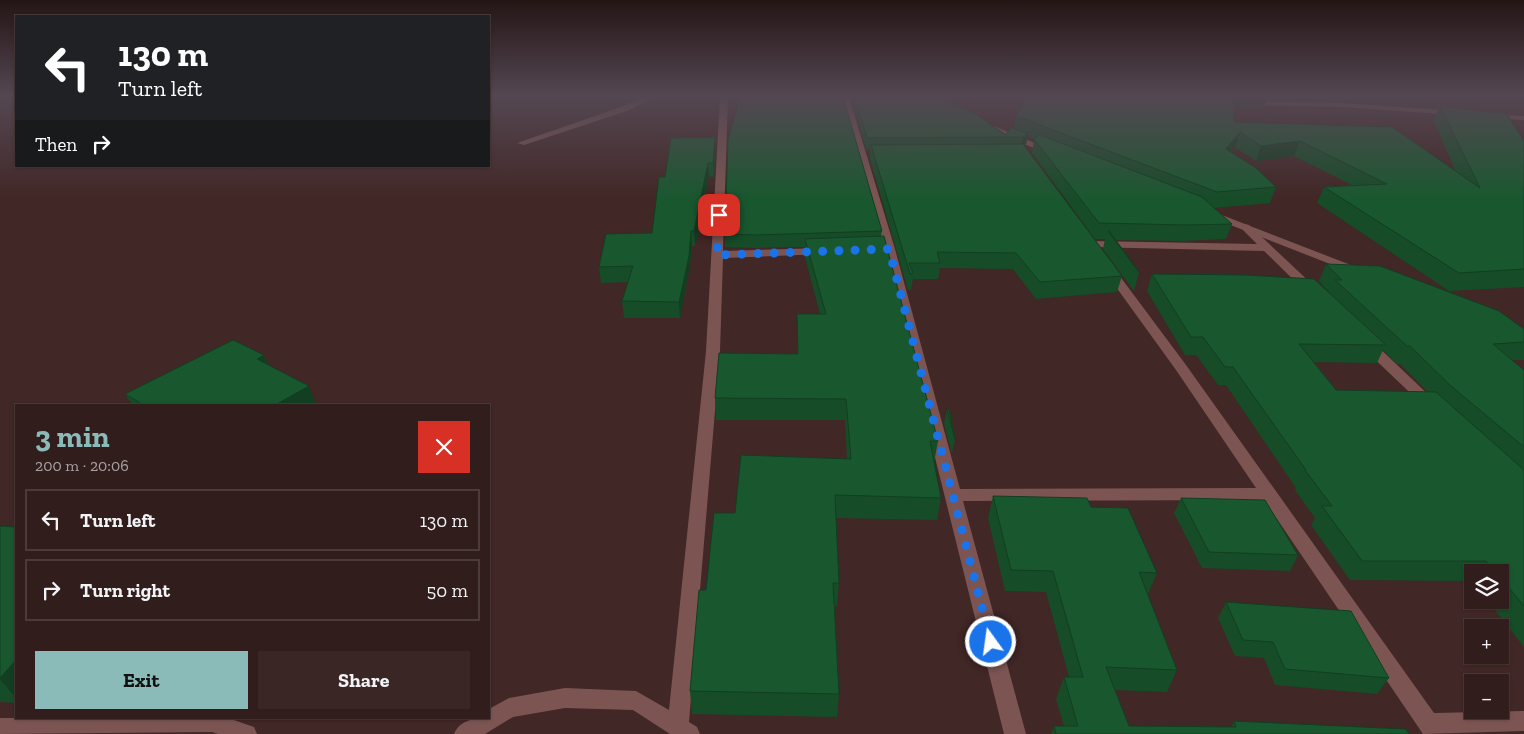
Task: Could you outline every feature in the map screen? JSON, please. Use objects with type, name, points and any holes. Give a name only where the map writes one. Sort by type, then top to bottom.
[{"type":"street","points":[[521,143],[557,131]]},
{"type":"street","points":[[465,734],[509,708],[565,698],[636,701],[683,730],[713,351],[722,131]]},
{"type":"street","points":[[858,131],[866,154],[885,249],[953,495],[1015,734]]},
{"type":"street","points":[[1001,131],[1061,155]]},
{"type":"street","points":[[1030,161],[1024,153],[1034,145]]},
{"type":"street","points":[[1196,208],[1371,276]]},
{"type":"street","points":[[1244,227],[1323,301]]},
{"type":"street","points":[[1080,229],[1181,368],[1432,728],[1524,722]]},
{"type":"street","points":[[1091,244],[1267,248]]},
{"type":"street","points":[[717,255],[832,251]]},
{"type":"street","points":[[1358,335],[1441,415]]},
{"type":"street","points":[[953,495],[1269,494]]},
{"type":"street","points":[[0,728],[212,722],[246,734]]},
{"type":"building","points":[[730,131],[853,131],[882,231],[755,235],[725,234],[728,139]]},
{"type":"building","points":[[865,131],[1001,131],[1006,135],[1008,131],[1021,131],[1028,134],[1023,137],[867,138]]},
{"type":"building","points":[[1056,131],[1398,131],[1480,188],[1452,131],[1518,131],[1524,141],[1524,269],[1459,273],[1324,187],[1387,184],[1300,141],[1261,146],[1240,132],[1226,149],[1256,168],[1276,187],[1217,192]]},
{"type":"building","points":[[1040,135],[1202,197],[1232,224],[1099,223],[1034,139]]},
{"type":"building","points":[[715,137],[713,163],[708,163],[694,231],[691,231],[689,256],[679,302],[622,301],[633,266],[599,267],[606,234],[652,233],[659,177],[665,177],[671,138]]},
{"type":"building","points":[[1023,144],[1122,276],[1040,282],[1016,253],[937,252],[940,263],[909,263],[913,273],[910,274],[871,145]]},
{"type":"building","points":[[1108,231],[1109,231],[1139,272]]},
{"type":"building","points":[[884,236],[938,441],[930,441],[941,498],[835,495],[839,583],[833,583],[839,694],[690,691],[699,590],[706,590],[714,513],[735,513],[741,455],[851,459],[846,399],[715,398],[719,353],[798,354],[797,314],[826,314],[805,239]]},
{"type":"building","points":[[1326,264],[1380,266],[1499,311],[1524,329],[1524,342],[1493,344],[1524,370],[1524,447],[1451,386],[1410,346],[1407,346],[1335,280],[1342,280]]},
{"type":"building","points":[[1152,274],[1246,275],[1314,279],[1386,345],[1299,344],[1336,390],[1436,392],[1524,470],[1524,606],[1509,588],[1509,564],[1489,564],[1486,561],[1362,561],[1322,506],[1332,506],[1233,367],[1225,367],[1203,337],[1191,337]]},
{"type":"building","points":[[233,340],[264,355],[257,359],[309,386],[277,404],[142,404],[125,394]]},
{"type":"building","points":[[947,409],[949,409],[955,439]]},
{"type":"building","points":[[993,496],[1087,498],[1091,507],[1128,508],[1157,573],[1139,572],[1177,670],[1106,667],[1129,726],[1236,727],[1234,721],[1406,729],[1409,734],[1056,734],[1054,726],[1078,726],[1064,677],[1083,677],[1053,571],[1011,570]]},
{"type":"building","points":[[1181,498],[1265,500],[1298,555],[1209,552]]},
{"type":"building","points":[[0,526],[15,527],[15,661],[0,678]]},
{"type":"building","points":[[1226,602],[1351,611],[1389,678],[1285,669],[1273,642],[1243,640]]},
{"type":"route","points":[[719,215],[717,255],[889,249],[991,642]]}]
